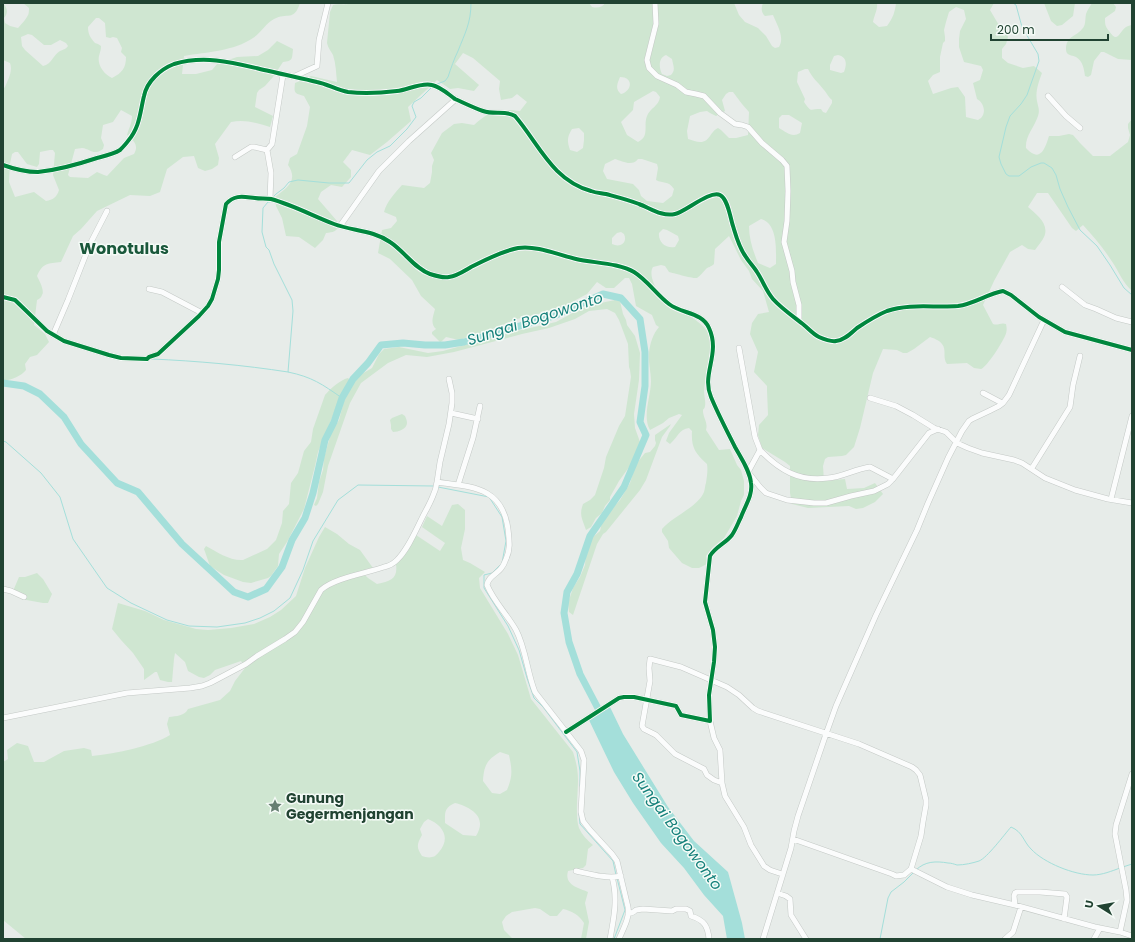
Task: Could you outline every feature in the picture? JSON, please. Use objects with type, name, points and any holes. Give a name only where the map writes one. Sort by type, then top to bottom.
[{"type":"street","points":[[293,76],[317,66],[319,40],[328,3]]},
{"type":"street","points":[[655,3],[656,24],[647,60],[649,68],[657,76],[677,85],[686,92],[704,96],[720,113],[734,124],[748,127],[762,143],[787,166],[787,222],[784,242],[792,271],[792,282],[799,305],[798,321]]},
{"type":"street","points":[[3,165],[19,170],[38,172],[70,166],[108,155],[119,150],[129,140],[136,128],[146,88],[159,73],[174,64],[190,61],[206,59],[223,60],[318,82],[349,92],[373,93],[398,91],[424,85],[432,85],[440,88],[456,99],[483,111],[511,113],[515,116],[558,172],[572,183],[591,191],[634,202],[656,212],[668,215],[677,213],[711,195],[715,194],[721,196],[725,200],[729,209],[740,248],[757,272],[772,298],[819,337],[835,342],[843,339],[857,328],[886,311],[909,306],[945,306],[966,304],[1002,291],[1011,295],[1044,320],[1065,332],[1132,350]]},
{"type":"street","points":[[272,200],[271,173],[267,150],[272,144],[274,138],[283,74]]},
{"type":"street","points":[[1048,96],[1066,116],[1080,128]]},
{"type":"street","points":[[340,226],[380,171],[409,141],[456,99]]},
{"type":"street","points":[[235,157],[254,147],[267,150]]},
{"type":"street","points":[[3,298],[15,300],[47,330],[64,340],[122,358],[148,358],[158,354],[202,313],[212,299],[218,279],[219,242],[226,204],[230,200],[241,196],[272,200],[292,206],[340,226],[374,234],[383,238],[391,242],[423,271],[447,278],[455,276],[502,253],[518,248],[528,247],[578,260],[607,264],[634,272],[671,306],[699,317],[706,322],[711,334],[714,348],[708,376],[709,393],[719,416],[749,470],[760,487],[766,493],[787,500],[820,504],[878,490],[888,484],[934,428]]},
{"type":"street","points":[[54,333],[90,244],[107,210]]},
{"type":"street","points":[[1062,287],[1085,305],[1116,318],[1132,322]]},
{"type":"street","points":[[150,289],[162,292],[202,313]]},
{"type":"street","points":[[763,939],[793,840],[798,816],[826,734],[836,706],[876,615],[917,530],[941,474],[969,421],[1002,403],[1009,395],[1044,320]]},
{"type":"street","points":[[739,348],[756,437],[760,450],[771,461],[790,473],[801,477],[828,478],[870,467],[893,478]]},
{"type":"street","points":[[1032,468],[1070,407],[1073,385],[1080,356]]},
{"type":"street","points":[[3,718],[127,693],[202,686],[225,676],[246,664],[295,632],[303,622],[321,590],[329,584],[356,574],[384,567],[398,559],[414,534],[435,492],[451,413],[452,393],[449,378]]},
{"type":"street","points":[[983,393],[1002,403]]},
{"type":"street","points":[[870,398],[896,406],[934,428],[946,432],[957,443],[968,448],[1022,463],[1032,468],[1045,478],[1075,490],[1111,500],[1132,503]]},
{"type":"street","points":[[458,485],[473,438],[480,406]]},
{"type":"street","points":[[451,413],[478,419]]},
{"type":"street","points":[[1111,500],[1132,416]]},
{"type":"street","points":[[1125,444],[1132,446]]},
{"type":"street","points":[[760,450],[749,470],[752,485],[751,493],[733,534],[717,549],[712,551],[710,556],[705,596],[708,614],[713,630],[715,647],[709,704],[710,721],[714,738],[720,750],[722,783],[725,796],[742,822],[751,845],[764,866],[770,870],[782,874]]},
{"type":"street","points":[[437,483],[458,485],[484,491],[497,502],[504,513],[510,543],[508,554],[503,567],[489,579],[487,585],[516,630],[535,692],[579,748],[584,760],[581,812],[582,818],[593,835],[617,861],[614,916],[610,939]]},
{"type":"street","points":[[3,589],[24,597]]},
{"type":"street","points":[[722,783],[706,775],[704,769],[675,754],[656,735],[643,728],[642,725],[650,681],[650,659],[681,667],[711,680],[733,691],[758,711],[859,744],[912,767],[920,775],[926,805],[921,836],[912,870],[904,875],[896,876],[793,840]]},
{"type":"street","points":[[566,732],[618,698],[629,696],[677,706],[681,715],[710,721]]},
{"type":"street","points":[[1120,932],[1127,900],[1115,830],[1132,774]]},
{"type":"street","points":[[912,870],[947,887],[972,895],[1132,936]]},
{"type":"street","points":[[576,871],[616,877]]},
{"type":"street","points":[[616,877],[628,907],[626,921],[619,939]]},
{"type":"street","points":[[1005,939],[1013,932],[1018,906],[1014,894],[1017,892],[1065,894],[1067,897],[1064,919]]},
{"type":"street","points":[[777,893],[790,899],[791,915],[806,939]]},
{"type":"street","points":[[628,913],[631,914],[636,910],[643,909],[672,912],[676,909],[686,909],[690,911],[691,916],[699,919],[705,924],[709,932],[709,939]]},
{"type":"street","points":[[1094,939],[1100,928]]},
{"type":"green space","points":[[3,3],[7,10],[7,14],[4,18],[5,23],[18,28],[29,14],[29,8],[23,3],[300,3],[298,9],[293,15],[274,19],[268,23],[256,36],[246,42],[229,48],[184,56],[182,74],[196,74],[212,70],[217,64],[237,57],[258,56],[268,50],[277,41],[293,49],[291,59],[283,62],[273,77],[257,93],[255,107],[273,116],[270,127],[246,121],[231,122],[215,144],[219,158],[218,165],[212,169],[205,171],[198,168],[194,156],[183,157],[167,169],[160,192],[150,196],[130,195],[97,211],[73,236],[61,262],[46,264],[39,271],[37,276],[43,293],[41,298],[37,300],[34,325],[45,334],[49,342],[37,355],[30,357],[25,364],[26,370],[24,372],[16,378],[9,380],[3,380],[3,89],[9,78],[11,66],[10,63],[3,60]],"holes":[[[96,18],[99,18],[105,23],[106,37],[117,38],[122,48],[121,52],[126,57],[125,64],[121,72],[112,78],[106,74],[100,66],[99,56],[101,46],[95,43],[92,39],[89,34],[88,27]],[[28,34],[32,35],[44,45],[51,45],[60,40],[68,46],[43,66],[25,50],[22,46],[21,37]],[[121,110],[132,116],[127,135],[134,141],[136,146],[134,154],[124,158],[107,176],[97,172],[88,178],[70,177],[68,175],[75,149],[82,148],[94,152],[103,149],[104,145],[101,138],[103,125],[113,122]],[[53,150],[55,153],[53,175],[59,190],[57,195],[53,199],[46,201],[34,192],[15,197],[9,182],[12,154],[18,152],[27,164],[37,167],[39,164],[40,152]]]},
{"type":"green space","points":[[589,3],[592,7],[596,8],[601,7],[605,3],[734,3],[739,15],[745,22],[758,28],[775,48],[779,47],[781,43],[780,31],[773,15],[765,16],[763,13],[763,3],[877,3],[873,22],[879,27],[887,26],[893,15],[896,3],[994,3],[990,10],[1000,27],[1007,33],[1008,37],[1006,44],[1002,49],[1002,58],[1008,63],[1023,68],[1034,66],[1042,73],[1037,94],[1039,114],[1028,136],[1026,148],[1037,155],[1044,149],[1049,136],[1069,134],[1073,135],[1093,156],[1110,156],[1128,142],[1130,135],[1128,124],[1132,119],[1132,291],[1106,253],[1083,225],[1076,231],[1072,228],[1048,193],[1037,193],[1028,207],[1044,224],[1044,237],[1035,250],[1028,249],[1022,245],[1010,252],[983,305],[993,324],[1006,324],[1006,333],[998,349],[981,369],[974,368],[967,363],[947,364],[942,344],[936,339],[930,337],[907,353],[897,350],[883,349],[873,373],[854,447],[846,455],[828,457],[825,459],[823,466],[824,481],[845,479],[847,489],[864,488],[875,483],[883,494],[875,502],[863,508],[856,509],[849,506],[808,508],[792,504],[790,493],[790,466],[762,448],[758,435],[759,425],[768,415],[767,386],[754,372],[758,352],[750,334],[752,323],[758,314],[769,312],[763,291],[752,279],[729,236],[715,249],[714,264],[707,268],[697,278],[669,272],[665,266],[661,265],[653,267],[651,272],[652,278],[661,297],[674,310],[696,320],[707,331],[710,352],[704,391],[705,407],[703,410],[706,430],[719,450],[730,449],[737,465],[741,470],[744,481],[744,495],[737,516],[724,538],[713,547],[706,556],[707,564],[699,568],[692,568],[682,563],[669,548],[668,541],[662,532],[662,529],[691,507],[701,497],[706,483],[707,464],[699,456],[693,446],[692,431],[689,428],[683,430],[670,444],[666,441],[669,433],[682,415],[679,414],[669,418],[650,430],[647,419],[651,387],[649,353],[652,339],[659,327],[656,325],[652,315],[636,306],[632,284],[629,278],[625,278],[614,288],[606,288],[597,282],[587,294],[559,309],[517,319],[459,340],[446,337],[440,342],[432,334],[432,332],[436,329],[433,322],[435,309],[421,296],[412,280],[390,259],[378,253],[382,230],[391,228],[397,221],[396,217],[384,212],[387,204],[402,185],[424,188],[430,183],[434,160],[431,153],[442,133],[454,124],[462,123],[474,125],[485,116],[500,110],[520,111],[527,102],[517,94],[512,98],[501,100],[499,89],[500,81],[473,58],[463,53],[455,64],[479,85],[474,91],[458,88],[450,89],[437,80],[408,107],[411,121],[370,155],[352,150],[343,162],[351,170],[351,177],[342,187],[331,185],[321,192],[318,199],[337,221],[339,225],[337,229],[333,232],[326,233],[323,240],[315,248],[299,237],[286,236],[282,218],[276,206],[275,197],[290,184],[292,180],[291,171],[288,165],[290,158],[297,154],[307,126],[310,107],[304,96],[295,92],[295,83],[311,76],[337,82],[334,58],[327,43],[330,12],[333,5]],"holes":[[[956,7],[964,10],[966,19],[960,31],[959,47],[964,62],[981,66],[983,70],[980,80],[973,83],[977,99],[982,103],[984,110],[983,116],[978,120],[966,117],[965,97],[958,87],[933,94],[928,81],[933,75],[940,72],[940,57],[943,43],[945,41],[944,30],[949,12]],[[666,55],[672,59],[674,69],[671,75],[667,76],[662,74],[660,69],[660,61]],[[838,55],[845,59],[846,66],[844,72],[841,73],[830,70],[830,65],[834,56]],[[808,69],[813,78],[832,100],[832,103],[826,113],[821,109],[810,109],[804,102],[805,99],[797,82],[798,72]],[[620,77],[628,79],[630,84],[627,90],[621,94],[617,88]],[[653,91],[660,97],[658,103],[647,116],[645,134],[642,140],[638,142],[627,135],[621,122],[633,110],[634,102]],[[733,92],[749,112],[748,135],[729,138],[718,128],[708,139],[703,142],[688,139],[687,131],[690,116],[707,111],[716,116],[725,111],[722,100],[726,94]],[[782,115],[789,115],[802,123],[800,133],[794,135],[789,134],[779,128],[779,118]],[[579,128],[584,133],[583,148],[577,152],[570,150],[568,137],[572,129]],[[615,159],[630,163],[633,163],[638,159],[642,159],[657,164],[658,168],[656,180],[668,183],[674,189],[672,196],[663,203],[647,201],[641,196],[639,190],[633,184],[607,179],[603,171],[605,164]],[[761,219],[771,226],[775,238],[776,264],[770,268],[758,263],[750,236],[749,226]],[[663,229],[678,236],[679,240],[675,247],[669,247],[663,244],[659,233]],[[621,232],[624,234],[625,240],[622,244],[615,245],[612,244],[612,238],[617,233]]]},
{"type":"green space","points":[[1044,3],[1075,3],[1073,16],[1062,25],[1057,26],[1051,21]]},
{"type":"green space","points":[[1092,3],[1113,3],[1116,7],[1115,11],[1105,18],[1107,28],[1114,37],[1118,36],[1126,27],[1132,25],[1132,60],[1118,59],[1101,52],[1094,61],[1091,75],[1088,77],[1085,76],[1082,63],[1076,57],[1066,52],[1066,47],[1068,40],[1080,32],[1083,28],[1086,13]]},
{"type":"green space","points":[[615,300],[620,301],[627,325],[635,336],[640,353],[639,380],[634,414],[635,428],[640,442],[632,463],[619,481],[602,513],[596,518],[591,527],[586,530],[581,511],[583,504],[595,495],[606,457],[619,426],[625,416],[631,377],[628,344],[615,313],[607,309],[589,311],[575,319],[549,328],[454,352],[427,357],[406,355],[388,363],[361,383],[350,403],[328,466],[323,492],[318,504],[316,506],[314,505],[317,498],[324,458],[331,433],[339,420],[344,401],[353,382],[360,375],[372,368],[379,354],[384,349],[399,347],[428,353],[443,351],[508,333],[556,322],[591,305]]},
{"type":"green space","points":[[348,378],[349,382],[343,391],[318,452],[304,509],[279,554],[278,566],[271,576],[251,583],[243,582],[224,575],[210,566],[204,549],[206,546],[228,558],[243,560],[267,549],[276,540],[282,523],[283,511],[289,504],[291,483],[298,473],[304,451],[311,442],[313,429],[325,395],[335,385]]},
{"type":"green space","points":[[402,414],[406,418],[406,427],[402,430],[393,432],[391,429],[390,420]]},
{"type":"green space","points":[[671,424],[662,437],[646,480],[640,490],[603,534],[597,544],[573,615],[569,612],[568,603],[573,588],[585,565],[586,552],[592,538],[600,531],[602,522],[620,500],[630,483],[636,464],[645,453],[650,452],[655,446],[655,435]]},
{"type":"green space","points":[[458,504],[465,510],[465,529],[461,548],[463,560],[485,572],[479,578],[480,588],[508,634],[518,655],[531,699],[574,755],[578,776],[577,811],[579,828],[583,835],[593,845],[588,849],[586,865],[583,868],[568,871],[567,876],[570,883],[588,892],[585,903],[589,922],[586,939],[581,939],[584,923],[575,914],[563,909],[557,916],[550,916],[540,909],[535,908],[512,912],[506,916],[502,922],[504,930],[513,939],[26,939],[3,920],[3,762],[8,759],[7,750],[17,743],[28,746],[34,762],[44,762],[64,751],[84,748],[91,750],[92,756],[154,743],[170,735],[167,724],[169,717],[185,713],[188,709],[220,700],[230,691],[235,681],[245,668],[241,661],[215,670],[204,678],[199,677],[188,671],[185,662],[175,653],[172,682],[160,680],[157,672],[144,680],[144,669],[133,653],[112,629],[118,603],[145,611],[164,620],[196,629],[208,630],[254,624],[281,610],[296,596],[305,568],[325,527],[360,550],[373,568],[366,569],[365,575],[377,584],[386,582],[395,576],[396,564],[404,556],[416,535],[440,551],[445,543],[422,527],[427,516],[442,526],[452,505]],"holes":[[[500,752],[509,755],[511,764],[510,781],[507,790],[500,794],[492,793],[483,781],[485,767],[489,760]],[[455,803],[467,807],[476,814],[480,823],[476,836],[463,835],[445,823],[446,811]],[[428,819],[438,825],[444,832],[445,837],[443,847],[433,857],[422,856],[418,848],[418,843],[422,835],[420,829],[424,822]]]},
{"type":"green space","points":[[37,573],[43,579],[52,594],[48,603],[21,599],[23,597],[13,591],[19,577],[25,577]]},
{"type":"water","points":[[610,707],[623,734],[668,807],[694,841],[728,872],[745,939],[727,939],[723,916],[704,895],[684,868],[661,843],[633,803],[614,772],[589,720]]},
{"type":"waterway","points":[[437,84],[445,81],[448,77],[467,28],[471,3]]},
{"type":"waterway","points":[[1013,3],[1016,5],[1022,27],[1038,54],[1039,61],[1027,95],[1010,116],[999,157],[1001,164],[1006,174],[1009,176],[1019,176],[1031,167],[1041,163],[1044,163],[1052,168],[1068,207],[1080,230],[1097,246],[1124,288],[1132,295]]},
{"type":"waterway","points":[[273,197],[289,182],[298,180],[349,183],[367,160],[377,152],[390,146],[407,129],[416,117],[412,106],[414,102],[421,98],[431,88]]},
{"type":"waterway","points":[[270,202],[268,202],[263,208],[262,232],[266,247],[269,250],[274,264],[292,300],[293,311],[288,372],[304,376],[342,398]]},
{"type":"waterway","name":"Sungai Bogowonto","points":[[3,383],[24,386],[40,394],[64,417],[81,444],[117,483],[138,492],[182,544],[234,592],[248,597],[266,589],[282,567],[292,540],[305,518],[313,493],[325,440],[334,422],[342,398],[353,379],[368,363],[381,345],[403,343],[445,345],[464,342],[554,316],[603,294],[621,298],[640,319],[645,352],[645,386],[640,422],[646,435],[624,487],[590,536],[577,574],[567,592],[564,613],[569,642],[580,674],[602,716]]},
{"type":"waterway","points":[[152,359],[254,367],[288,372]]},
{"type":"waterway","points":[[3,441],[41,473],[60,497],[73,539],[107,588],[131,603],[167,620],[189,626],[217,627],[245,623],[274,611],[290,598],[303,570],[313,541],[338,500],[358,485],[433,486]]},
{"type":"waterway","points":[[438,487],[489,497],[502,517],[506,541],[502,563],[492,573],[484,575],[484,588],[508,626],[519,650],[534,698],[543,707],[577,752],[580,771],[580,786]]},
{"type":"waterway","points":[[579,813],[580,824],[613,861],[616,875]]},
{"type":"waterway","points":[[916,870],[919,867],[931,862],[944,862],[957,865],[979,861],[991,851],[1011,827],[1018,831],[1028,846],[1037,854],[1060,867],[1077,873],[1093,875],[1103,874],[1120,868]]},
{"type":"waterway","points":[[1123,867],[1132,864]]},
{"type":"waterway","points":[[880,939],[888,898],[891,892],[914,872]]},
{"type":"waterway","points":[[614,939],[625,910],[617,878]]},
{"type":"cycle path","points":[[3,165],[20,170],[38,172],[68,166],[109,155],[120,150],[135,130],[148,85],[155,76],[169,66],[186,61],[210,60],[234,63],[321,83],[354,93],[391,92],[428,84],[435,86],[455,99],[480,110],[487,112],[508,113],[515,116],[556,170],[566,179],[591,191],[627,200],[656,212],[670,215],[675,214],[704,198],[716,194],[720,195],[727,204],[741,250],[757,272],[771,296],[784,310],[823,339],[830,341],[842,339],[879,314],[887,311],[914,306],[964,305],[991,294],[1003,291],[1011,295],[1039,317],[1065,332],[1132,350]]},
{"type":"cycle path","points":[[3,297],[15,300],[47,331],[64,341],[121,358],[147,359],[158,354],[208,306],[212,299],[218,279],[219,242],[226,204],[236,197],[243,197],[279,201],[334,224],[377,235],[390,242],[419,268],[425,272],[440,277],[455,276],[500,253],[525,247],[540,249],[576,259],[621,267],[639,275],[669,304],[702,319],[709,328],[712,337],[713,347],[708,380],[711,397],[747,469],[751,487],[748,500],[733,533],[730,538],[710,556],[705,602],[713,630],[715,647],[709,695],[710,721],[681,715],[676,706],[634,697],[624,697],[619,698],[566,732]]},
{"type":"place","name":"Gunung Gegermenjangan","points":[[275,806]]},
{"type":"district","name":"Wonotulus","points":[[124,248]]}]
